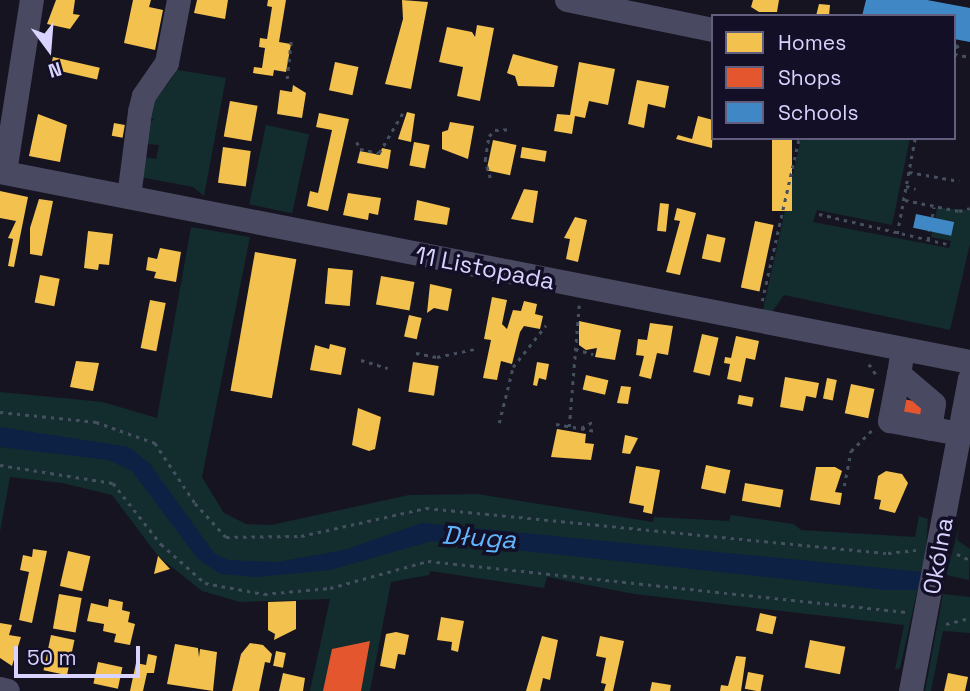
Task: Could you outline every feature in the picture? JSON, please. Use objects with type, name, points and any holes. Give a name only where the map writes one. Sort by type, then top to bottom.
[{"type":"street","points":[[2,172],[32,0]]},
{"type":"street","points":[[129,197],[140,112],[144,96],[167,62],[178,0]]},
{"type":"street","points":[[567,0],[711,30]]},
{"type":"street","name":"11 Listopada","points":[[2,172],[129,197],[894,369],[970,362]]},
{"type":"street","points":[[894,369],[934,404],[930,429]]},
{"type":"street","points":[[894,369],[890,421],[960,434]]},
{"type":"street","name":"Okólna","points":[[911,691],[970,380]]},
{"type":"street","points":[[0,690],[8,691]]},
{"type":"path","points":[[288,79],[291,41]]},
{"type":"path","points":[[357,142],[360,149],[379,153],[405,109]]},
{"type":"path","points":[[490,178],[486,170],[489,136],[495,130],[512,129]]},
{"type":"path","points":[[762,300],[799,140]]},
{"type":"path","points":[[897,234],[915,140]]},
{"type":"path","points":[[909,172],[959,181]]},
{"type":"path","points":[[906,187],[916,189]]},
{"type":"path","points":[[903,200],[934,206],[970,208]]},
{"type":"path","points":[[932,218],[934,206]]},
{"type":"path","points":[[819,214],[888,227],[897,234],[947,244]]},
{"type":"path","points":[[928,240],[929,231]]},
{"type":"path","points":[[569,427],[580,302]]},
{"type":"path","points":[[499,423],[513,367],[546,325]]},
{"type":"path","points":[[416,354],[437,357],[474,349]]},
{"type":"path","points":[[575,349],[593,354]]},
{"type":"path","points":[[360,360],[388,368]]},
{"type":"path","points":[[867,361],[894,369]]},
{"type":"path","points":[[506,366],[513,367]]},
{"type":"path","points":[[0,412],[96,422],[155,443],[195,503],[226,537],[302,536],[426,508],[888,553],[938,554],[970,560]]},
{"type":"path","points":[[579,428],[596,419]]},
{"type":"path","points":[[845,486],[851,451],[872,433],[874,421]]},
{"type":"path","points":[[556,425],[594,431]]},
{"type":"path","points":[[0,466],[113,483],[161,544],[205,583],[264,594],[330,588],[428,561],[926,616],[970,618]]},
{"type":"green space","points":[[173,69],[226,78],[204,196],[193,187],[140,177],[143,157],[156,159],[159,145],[148,144],[148,124],[154,119],[149,118],[151,106],[172,78]]},
{"type":"green space","points":[[266,125],[309,134],[292,213],[249,204]]},
{"type":"green space","points":[[801,140],[910,140],[892,225],[817,210],[813,222],[949,248],[951,241],[931,237],[932,231],[951,235],[954,222],[935,218],[937,208],[970,210],[970,244],[950,330],[784,295],[772,312],[763,310]]},
{"type":"green space","points":[[191,227],[250,237],[202,477],[224,513],[246,524],[271,525],[409,495],[477,494],[653,522],[654,517],[729,521],[731,515],[794,524],[801,530],[915,537],[919,516],[928,519],[926,552],[900,668],[895,670],[904,625],[634,594],[547,577],[544,588],[430,571],[429,575],[391,582],[370,691],[310,691],[330,599],[240,602],[202,591],[158,556],[112,495],[62,483],[10,477],[0,532],[0,392],[103,402],[157,418]]},
{"type":"green space","points":[[960,524],[957,540],[970,549],[969,580],[946,575]]},
{"type":"green space","points":[[943,594],[970,597],[970,633],[943,631],[931,691],[925,691]]},
{"type":"water","name":"Długa","points":[[0,427],[129,447],[150,464],[214,553],[228,560],[277,562],[344,550],[422,523],[923,572],[920,590],[886,590],[432,541],[330,570],[256,577],[220,574],[198,559],[132,471],[108,460],[0,447]]},
{"type":"building: Homes","points":[[56,0],[75,0],[73,14],[80,15],[70,29],[47,24]]},
{"type":"building: Homes","points":[[133,0],[151,0],[149,7],[163,10],[155,50],[124,43]]},
{"type":"building: Homes","points":[[197,0],[228,0],[225,19],[194,13]]},
{"type":"building: Homes","points":[[268,0],[286,0],[279,42],[291,44],[286,72],[274,70],[273,76],[253,73],[254,67],[262,68],[265,48],[259,47],[260,38],[267,39],[272,7],[267,6]]},
{"type":"building: Homes","points":[[402,0],[428,2],[411,89],[385,84],[403,19]]},
{"type":"building: Homes","points":[[753,0],[779,0],[777,12],[759,12],[751,7]]},
{"type":"building: Homes","points":[[819,4],[830,5],[829,14],[816,14]]},
{"type":"building: Homes","points":[[477,25],[494,28],[480,101],[457,96],[463,67],[439,62],[447,27],[472,32],[475,37]]},
{"type":"building: Homes","points":[[513,54],[558,66],[554,87],[518,86],[515,76],[507,73]]},
{"type":"building: Homes","points":[[53,57],[100,68],[97,79],[50,69]]},
{"type":"building: Homes","points":[[335,62],[358,67],[352,95],[329,90]]},
{"type":"building: Homes","points":[[579,62],[615,69],[608,105],[589,101],[585,118],[575,116],[572,134],[554,131],[557,114],[570,115]]},
{"type":"building: Homes","points":[[637,80],[669,86],[665,108],[648,104],[644,128],[628,124]]},
{"type":"building: Homes","points":[[293,85],[306,93],[302,118],[277,114],[280,90],[292,92]]},
{"type":"building: Homes","points":[[230,101],[258,106],[251,141],[224,136]]},
{"type":"building: Homes","points":[[407,112],[415,114],[411,142],[398,139]]},
{"type":"building: Homes","points":[[319,113],[349,119],[328,211],[307,206],[310,191],[318,193],[332,130],[316,127]]},
{"type":"building: Homes","points":[[38,114],[67,125],[60,162],[29,156]]},
{"type":"building: Homes","points":[[698,116],[711,119],[712,148],[676,139],[678,135],[692,139]]},
{"type":"building: Homes","points":[[450,122],[474,126],[468,159],[442,149],[442,132],[448,130]]},
{"type":"building: Homes","points":[[114,123],[125,125],[123,138],[112,136]]},
{"type":"building: Homes","points":[[493,140],[516,145],[510,175],[487,170]]},
{"type":"building: Homes","points":[[772,140],[792,140],[792,211],[772,211]]},
{"type":"building: Homes","points":[[414,142],[430,145],[425,169],[409,166]]},
{"type":"building: Homes","points":[[223,147],[251,151],[246,187],[218,183]]},
{"type":"building: Homes","points":[[522,147],[547,151],[545,162],[520,158]]},
{"type":"building: Homes","points":[[382,148],[391,150],[388,169],[357,163],[360,151],[380,155]]},
{"type":"building: Homes","points":[[524,189],[538,191],[533,223],[511,219]]},
{"type":"building: Homes","points":[[0,191],[28,197],[14,267],[8,266],[13,239],[8,238],[16,221],[0,218]]},
{"type":"building: Homes","points":[[348,193],[381,198],[378,215],[369,213],[368,220],[343,215]]},
{"type":"building: Homes","points":[[39,199],[53,201],[42,256],[30,254],[30,228]]},
{"type":"building: Homes","points":[[417,200],[450,208],[447,225],[414,220]]},
{"type":"building: Homes","points":[[660,203],[669,204],[666,232],[657,231]]},
{"type":"building: Homes","points":[[677,208],[696,213],[680,275],[666,272],[680,221],[674,220]]},
{"type":"building: Homes","points":[[575,217],[587,220],[578,262],[566,259],[570,239],[564,238]]},
{"type":"building: Homes","points":[[755,221],[774,225],[759,291],[741,288]]},
{"type":"building: Homes","points":[[88,231],[113,234],[109,265],[99,264],[98,270],[84,268]]},
{"type":"building: Homes","points":[[707,234],[726,238],[720,262],[702,258]]},
{"type":"building: Homes","points":[[160,248],[181,252],[176,282],[154,278],[156,272],[146,270],[148,257],[157,259]]},
{"type":"building: Homes","points":[[255,252],[296,259],[272,398],[231,391]]},
{"type":"building: Homes","points":[[328,268],[353,270],[350,306],[325,304]]},
{"type":"building: Homes","points":[[40,275],[60,279],[54,306],[35,302]]},
{"type":"building: Homes","points":[[381,276],[414,282],[409,310],[376,305]]},
{"type":"building: Homes","points":[[430,284],[452,289],[448,311],[434,308],[427,313]]},
{"type":"building: Homes","points":[[492,297],[507,300],[502,324],[507,329],[513,310],[521,311],[524,301],[537,304],[535,314],[543,316],[540,329],[524,326],[512,364],[501,361],[497,380],[483,378],[491,340],[484,339]]},
{"type":"building: Homes","points":[[150,300],[166,303],[156,351],[141,348]]},
{"type":"building: Homes","points":[[409,315],[422,318],[417,339],[404,336]]},
{"type":"building: Homes","points":[[579,321],[621,330],[615,360],[595,357],[597,348],[586,350],[579,345]]},
{"type":"building: Homes","points":[[650,323],[673,326],[668,355],[657,353],[651,379],[639,376],[644,356],[636,355],[638,339],[647,340]]},
{"type":"building: Homes","points":[[702,334],[719,338],[710,376],[693,372]]},
{"type":"building: Homes","points":[[736,336],[759,341],[755,360],[746,358],[741,382],[727,379],[730,364],[724,363],[725,357],[731,358]]},
{"type":"building: Homes","points":[[330,344],[346,348],[341,375],[310,370],[315,345],[329,349]]},
{"type":"building: Homes","points":[[76,361],[99,363],[93,391],[70,387]]},
{"type":"building: Homes","points":[[413,362],[439,366],[434,396],[408,392]]},
{"type":"building: Homes","points":[[537,362],[549,364],[546,380],[539,378],[537,386],[533,385]]},
{"type":"building: Homes","points":[[586,375],[608,380],[605,395],[583,390]]},
{"type":"building: Homes","points":[[785,377],[819,383],[816,398],[806,396],[803,411],[780,407]]},
{"type":"building: Homes","points":[[827,378],[837,380],[833,401],[823,399]]},
{"type":"building: Homes","points":[[851,384],[874,389],[868,418],[845,413]]},
{"type":"building: Homes","points":[[621,386],[631,387],[628,404],[617,403]]},
{"type":"building: Homes","points":[[739,395],[754,398],[752,407],[737,404]]},
{"type":"building: Homes","points":[[358,408],[381,417],[375,449],[369,451],[352,445]]},
{"type":"building: Homes","points":[[557,429],[586,434],[585,443],[594,444],[591,460],[551,457]]},
{"type":"building: Homes","points":[[625,435],[638,438],[630,454],[622,453]]},
{"type":"building: Homes","points":[[706,465],[730,470],[725,494],[701,488]]},
{"type":"building: Homes","points":[[636,466],[660,470],[652,514],[643,512],[644,506],[629,503]]},
{"type":"building: Homes","points":[[816,467],[835,467],[842,471],[835,492],[842,493],[840,505],[810,500]]},
{"type":"building: Homes","points":[[886,471],[902,474],[908,483],[895,513],[879,509],[881,500],[874,499],[878,476]]},
{"type":"building: Homes","points":[[745,483],[783,490],[780,507],[742,501]]},
{"type":"building: Homes","points":[[33,549],[47,551],[32,623],[19,620],[29,572],[20,570],[23,555],[32,557]]},
{"type":"building: Homes","points":[[68,551],[90,556],[82,591],[60,586]]},
{"type":"building: Homes","points":[[158,556],[170,569],[154,574]]},
{"type":"building: Homes","points":[[59,594],[82,598],[76,632],[53,628]]},
{"type":"building: Homes","points":[[109,599],[123,602],[122,610],[130,612],[128,622],[135,624],[130,645],[114,642],[116,634],[103,631],[104,624],[87,621],[91,603],[108,607]]},
{"type":"building: Homes","points":[[296,601],[296,629],[274,640],[275,634],[268,630],[268,602]]},
{"type":"building: Homes","points":[[760,613],[777,617],[773,634],[756,631]]},
{"type":"building: Homes","points":[[441,617],[464,621],[458,652],[451,650],[452,642],[437,640]]},
{"type":"building: Homes","points":[[0,623],[12,625],[9,635],[21,637],[12,666],[0,658]]},
{"type":"building: Homes","points":[[396,632],[409,635],[405,655],[398,654],[395,669],[380,666],[386,634]]},
{"type":"building: Homes","points":[[51,635],[74,640],[67,675],[44,670]]},
{"type":"building: Homes","points":[[542,636],[558,640],[550,680],[543,678],[540,691],[526,691]]},
{"type":"building: Homes","points":[[600,636],[624,641],[613,691],[604,691],[606,684],[601,683],[606,658],[596,656]]},
{"type":"building: Homes","points":[[810,640],[845,647],[840,674],[805,667]]},
{"type":"building: Homes","points":[[250,643],[263,645],[272,654],[270,663],[265,662],[259,691],[232,691],[241,654]]},
{"type":"building: Homes","points":[[175,644],[198,648],[199,657],[200,649],[217,652],[213,691],[167,684]]},
{"type":"building: Homes","points":[[276,651],[286,653],[283,668],[273,666]]},
{"type":"building: Homes","points":[[148,654],[157,656],[154,673],[147,673],[143,691],[130,691],[136,663],[146,665]]},
{"type":"building: Homes","points":[[736,656],[746,657],[741,691],[720,691],[721,685],[728,686]]},
{"type":"building: Homes","points":[[98,662],[122,667],[118,689],[93,684]]},
{"type":"building: Homes","points":[[748,672],[764,675],[761,691],[745,689]]},
{"type":"building: Homes","points":[[283,673],[305,678],[303,691],[279,691]]},
{"type":"building: Homes","points":[[948,673],[968,677],[965,691],[944,691]]},
{"type":"building: Homes","points":[[652,682],[671,685],[670,691],[650,691]]},
{"type":"building: Shops","points":[[902,399],[927,403],[924,419],[899,415]]},
{"type":"building: Shops","points":[[370,641],[361,691],[323,691],[332,649]]},
{"type":"building: Schools","points":[[866,0],[927,0],[970,8],[970,42],[956,39],[956,14],[862,14]]},
{"type":"building: Schools","points":[[916,214],[954,222],[951,236],[913,228]]}]
